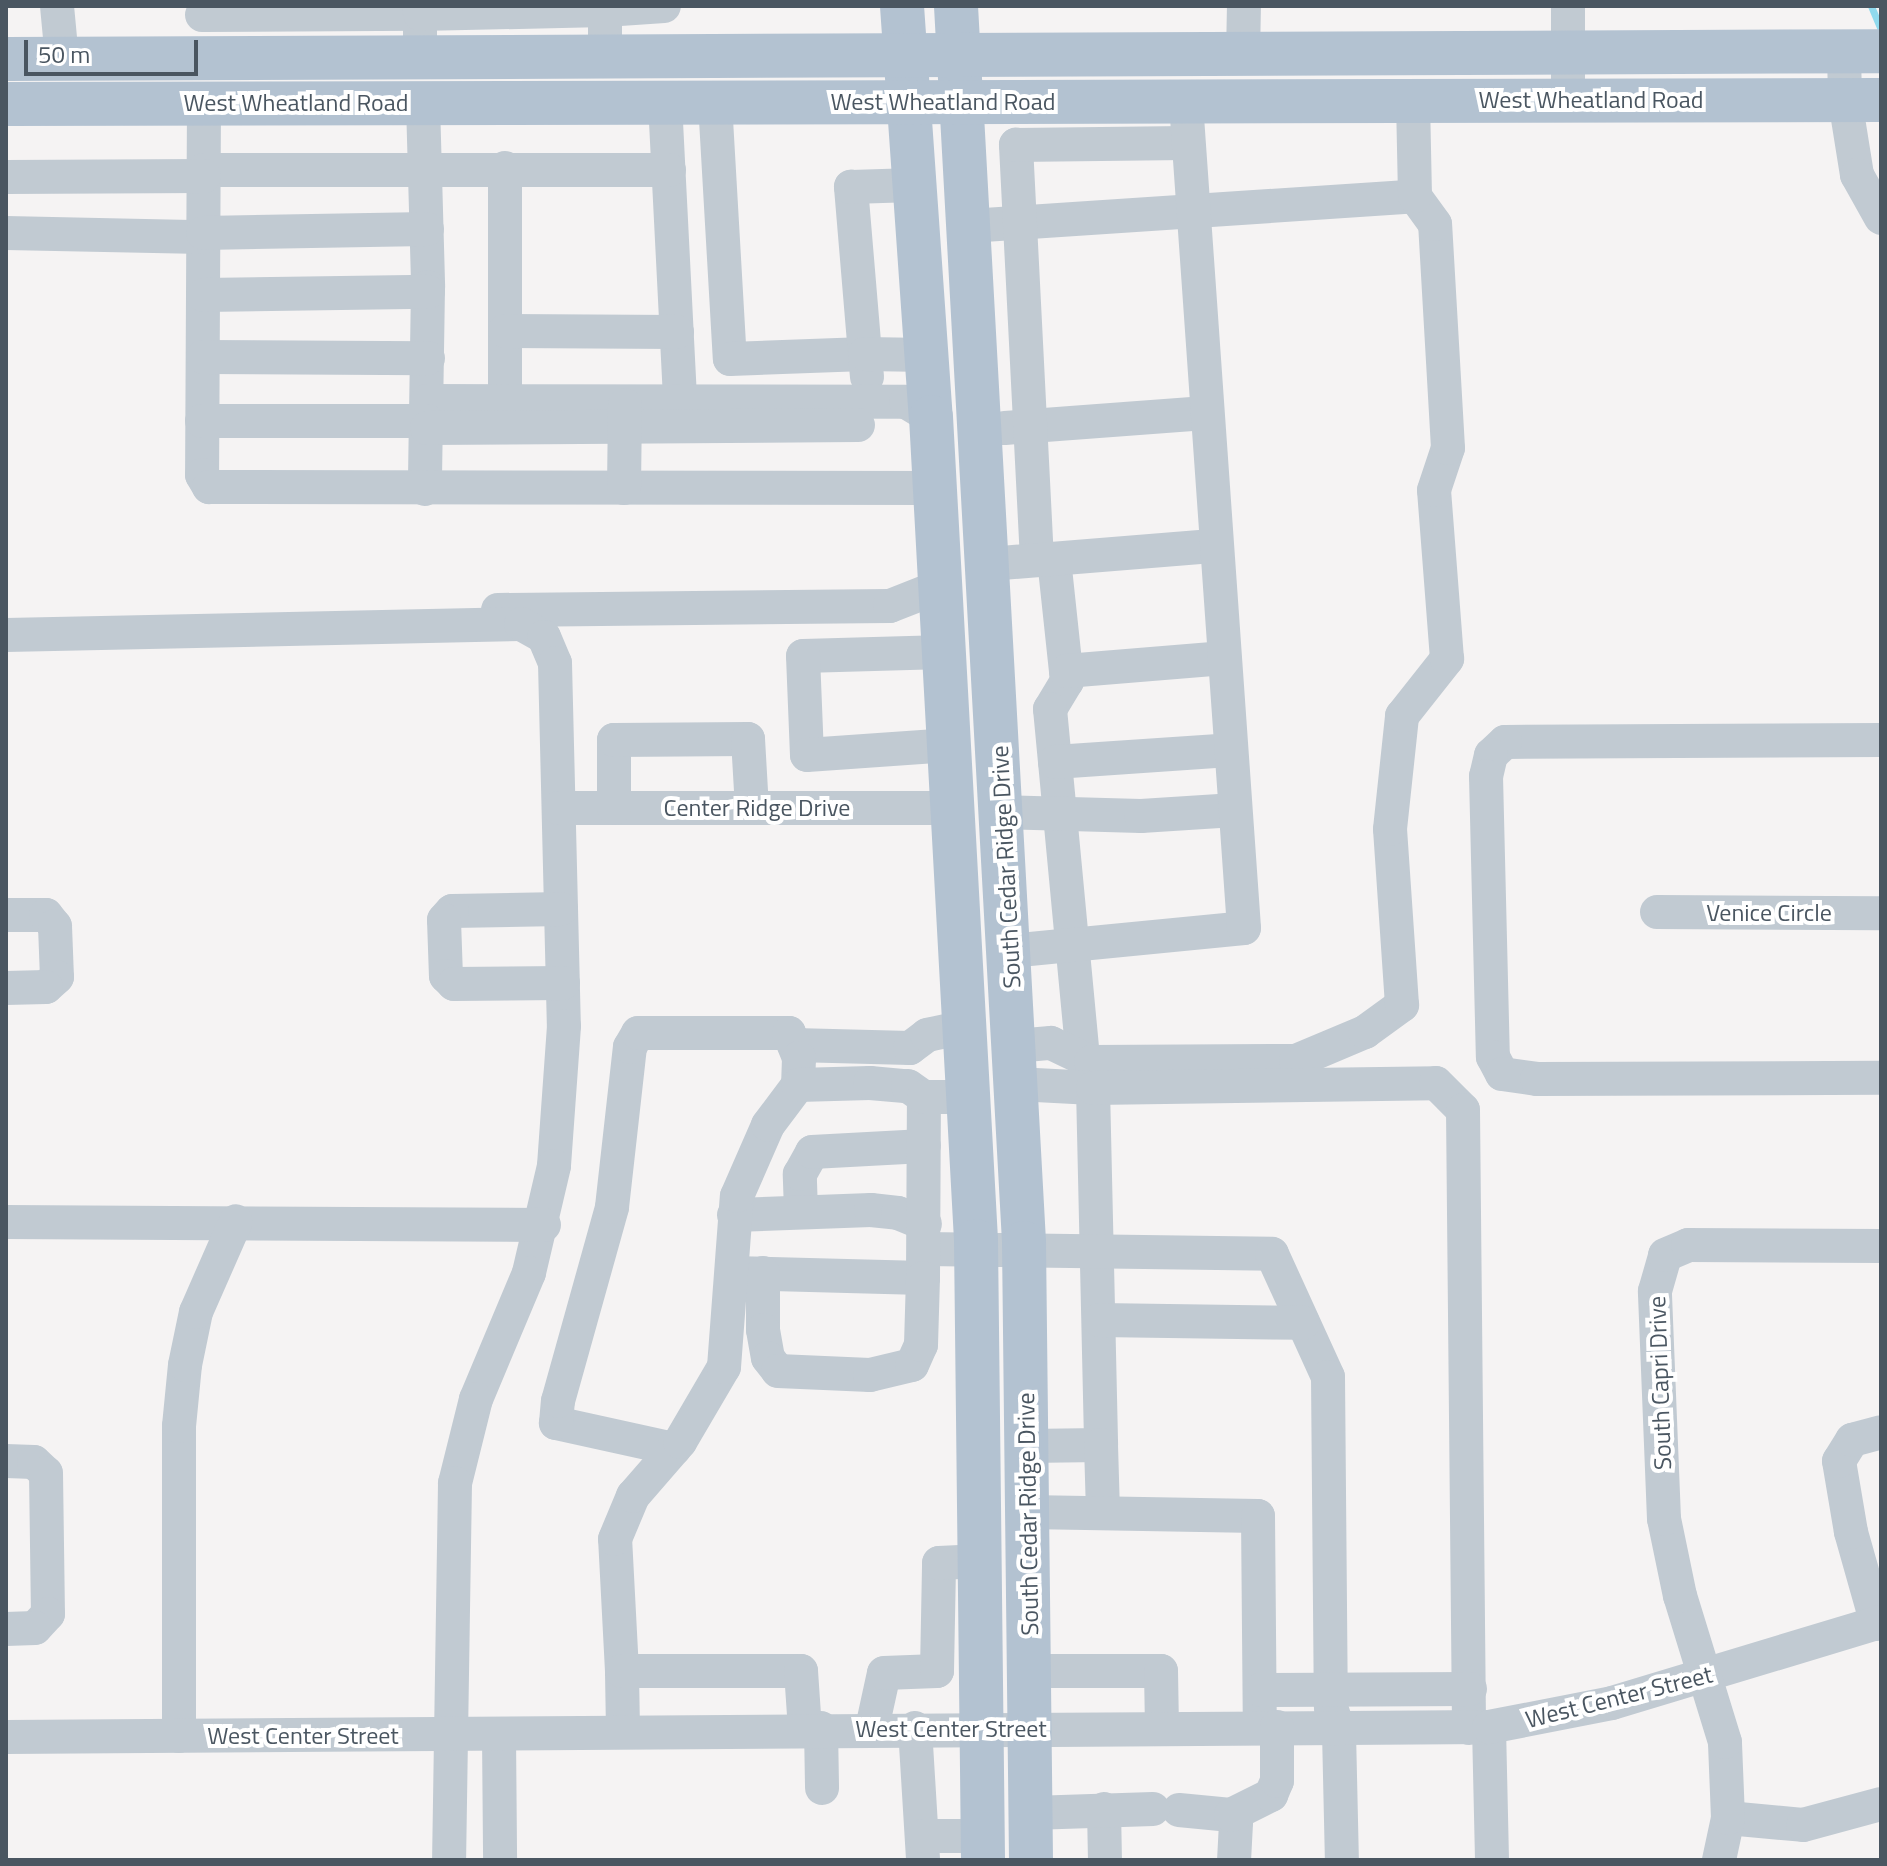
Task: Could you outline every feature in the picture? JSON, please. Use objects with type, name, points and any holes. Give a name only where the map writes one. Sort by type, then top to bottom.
[{"type":"main road","name":"South Cedar Ridge Drive","points":[[902,6],[902,58],[927,355],[955,808],[946,1031],[969,1097],[976,1251],[983,1848]]},
{"type":"main road","name":"South Cedar Ridge Drive","points":[[956,6],[1003,812],[1024,1251],[1032,1729],[1031,1860]]},
{"type":"main road","name":"West Wheatland Road","points":[[6,59],[958,58],[1862,52]]},
{"type":"main road","points":[[1243,56],[1255,68],[1327,101]]},
{"type":"main road","points":[[420,57],[423,103]]},
{"type":"main road","name":"West Wheatland Road","points":[[6,104],[908,101],[962,102],[1186,122],[1327,101],[1863,100]]},
{"type":"main road","points":[[931,417],[981,430]]},
{"type":"main road","points":[[955,808],[1003,812]]},
{"type":"street","points":[[57,6],[62,59]]},
{"type":"street","points":[[202,59],[202,10],[664,6]]},
{"type":"street","points":[[1243,56],[1244,6]]},
{"type":"street","points":[[1568,6],[1568,100]]},
{"type":"street","points":[[605,8],[605,58]]},
{"type":"street","points":[[420,10],[420,57]]},
{"type":"street","points":[[1862,52],[1863,100],[1857,175],[1881,218]]},
{"type":"street","points":[[1088,1073],[1091,1062],[1296,1061],[1365,1032],[1402,1005],[1390,829],[1402,716],[1447,659],[1434,490],[1448,448],[1435,224],[1415,196],[1413,101]]},
{"type":"street","points":[[665,102],[680,400]]},
{"type":"street","points":[[715,102],[730,359],[927,355]]},
{"type":"street","points":[[423,103],[428,292],[425,489]]},
{"type":"street","points":[[204,104],[202,475],[209,487],[934,488]]},
{"type":"street","points":[[1010,951],[1069,944],[1244,928],[1186,122],[1016,145],[1022,223],[1028,426],[1067,681],[1050,709],[1069,944],[1088,1073],[1098,1252],[1103,1513]]},
{"type":"street","points":[[6,177],[425,167],[669,170]]},
{"type":"street","points":[[505,168],[505,398]]},
{"type":"street","points":[[870,401],[851,187],[914,185]]},
{"type":"street","points":[[969,226],[1415,196]]},
{"type":"street","points":[[6,233],[203,235],[427,229]]},
{"type":"street","points":[[203,295],[428,292]]},
{"type":"street","points":[[505,331],[677,332]]},
{"type":"street","points":[[203,357],[428,358]]},
{"type":"street","points":[[427,417],[505,398],[625,413],[680,400],[906,402],[931,417]]},
{"type":"street","points":[[202,421],[625,413],[904,424],[931,417]]},
{"type":"street","points":[[624,488],[625,413]]},
{"type":"street","points":[[981,430],[1205,413]]},
{"type":"street","points":[[989,564],[1215,546]]},
{"type":"street","points":[[6,615],[890,606],[941,586]]},
{"type":"street","points":[[6,635],[521,624],[544,637],[555,663],[563,983],[560,1100],[544,1225],[510,1324],[476,1399],[455,1483],[447,1735],[449,1860]]},
{"type":"street","points":[[945,652],[803,656],[807,755],[951,745]]},
{"type":"street","points":[[1066,671],[1224,658]]},
{"type":"street","points":[[614,808],[614,740],[748,739],[752,808]]},
{"type":"street","points":[[1881,740],[1505,742],[1491,755],[1486,776],[1493,1057],[1502,1074],[1552,1079],[1881,1078]]},
{"type":"street","points":[[1055,762],[1230,750]]},
{"type":"street","name":"Center Ridge Drive","points":[[559,808],[955,808]]},
{"type":"street","points":[[1003,812],[1060,815],[1235,810]]},
{"type":"street","points":[[561,909],[452,911],[444,920],[446,976],[454,984],[563,983]]},
{"type":"street","name":"Venice Circle","points":[[1657,912],[1881,913]]},
{"type":"street","points":[[6,915],[46,915],[55,926],[57,977],[46,987],[6,988]]},
{"type":"street","points":[[794,1045],[910,1048],[946,1031]]},
{"type":"street","points":[[674,1449],[556,1423],[558,1401],[612,1207],[630,1047],[638,1033],[789,1033],[794,1045],[799,1058],[798,1085],[768,1125],[737,1196],[734,1215],[768,1358],[778,1371],[870,1375],[912,1365],[921,1345],[924,1097]]},
{"type":"street","points":[[1016,1065],[1088,1073],[1436,1083],[1463,1110],[1470,1689],[1479,1727],[1492,1860]]},
{"type":"street","points":[[798,1085],[908,1086],[924,1097],[969,1097]]},
{"type":"street","points":[[801,1211],[800,1174],[812,1152],[924,1146]]},
{"type":"street","points":[[734,1215],[801,1211],[898,1213],[924,1251]]},
{"type":"street","points":[[179,1736],[177,1520],[185,1365],[196,1312],[236,1221]]},
{"type":"street","points":[[6,1222],[544,1225]]},
{"type":"street","name":"South Capri Drive","points":[[1703,1676],[1664,1519],[1655,1291],[1665,1255],[1688,1245],[1881,1246]]},
{"type":"street","points":[[747,1273],[924,1251],[1272,1254],[1328,1377],[1331,1691],[1339,1732],[1342,1860]]},
{"type":"street","points":[[623,1730],[615,1539],[633,1496],[674,1449],[724,1367],[747,1273]]},
{"type":"street","points":[[1099,1320],[1303,1323]]},
{"type":"street","points":[[1879,1623],[1851,1532],[1839,1461],[1852,1440],[1881,1432]]},
{"type":"street","points":[[1027,1446],[1101,1445]]},
{"type":"street","points":[[6,1461],[34,1462],[46,1473],[48,1614],[35,1628],[6,1629]]},
{"type":"street","points":[[1028,1512],[1258,1516],[1260,1690],[1277,1781],[1271,1795],[1231,1815],[1104,1809],[1031,1813]]},
{"type":"street","points":[[872,1728],[884,1673],[937,1671],[939,1563],[981,1561]]},
{"type":"street","name":"West Center Street","points":[[6,1737],[499,1735],[623,1730],[983,1727],[1268,1728],[1339,1732],[1479,1727],[1612,1703],[1879,1623]]},
{"type":"street","points":[[937,1633],[982,1633]]},
{"type":"street","points":[[622,1671],[801,1671],[822,1788]]},
{"type":"street","points":[[1031,1671],[1161,1671],[1162,1728]]},
{"type":"street","points":[[1703,1676],[1725,1742],[1728,1818],[1719,1860]]},
{"type":"street","points":[[1260,1690],[1470,1689]]},
{"type":"street","points":[[915,1728],[923,1848],[983,1848]]},
{"type":"street","points":[[499,1735],[500,1860]]},
{"type":"street","points":[[1728,1818],[1803,1825],[1881,1804]]},
{"type":"street","points":[[1104,1809],[1105,1860]]},
{"type":"street","points":[[1231,1815],[1236,1823],[1234,1860]]},
{"type":"waterway","points":[[1871,6],[1881,29]]}]
